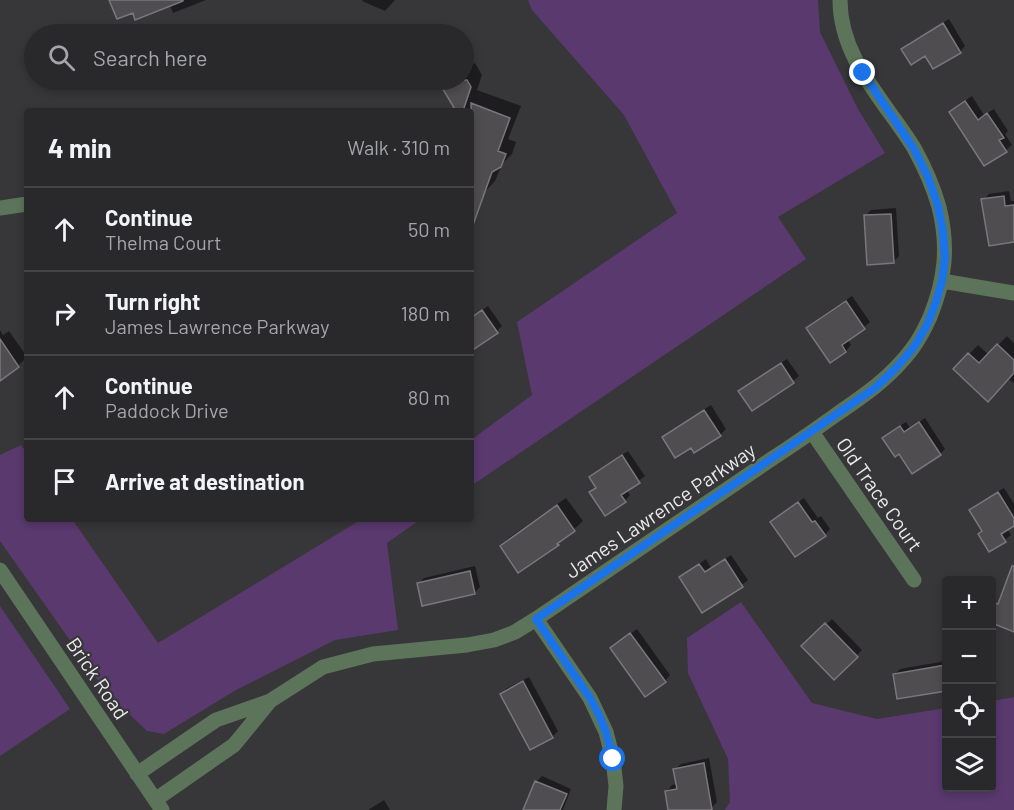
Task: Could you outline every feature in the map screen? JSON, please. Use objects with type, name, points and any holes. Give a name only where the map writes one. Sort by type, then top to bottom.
[{"type":"street","name":"James Lawrence Parkway","points":[[137,774],[216,720],[270,701],[323,668],[373,654],[467,645],[494,640],[515,632],[812,432],[875,388],[896,368],[914,347],[927,325],[936,302],[945,258],[943,232],[938,206],[928,177],[914,149],[850,50],[840,0]]},
{"type":"street","points":[[0,208],[24,204]]},
{"type":"street","points":[[942,281],[1014,293]]},
{"type":"street","name":"Old Trace Court","points":[[812,432],[914,580]]},
{"type":"street","name":"Brick Road","points":[[0,570],[158,805]]},
{"type":"street","points":[[536,619],[590,698],[606,732],[616,786],[614,810]]},
{"type":"street","name":"James Lawrence Parkway","points":[[158,805],[234,745],[270,701]]},
{"type":"shaded area","points":[[528,0],[818,0],[820,32],[858,109],[885,153],[778,217],[806,259],[474,484],[474,438],[532,395],[517,322],[677,213],[624,115],[532,10]]},
{"type":"shaded area","points":[[21,445],[24,449],[24,522],[74,522],[158,643],[357,522],[417,522],[387,543],[398,630],[335,640],[236,690],[164,734],[147,731],[107,693],[0,541],[0,455]]},
{"type":"shaded area","points":[[741,602],[812,703],[877,719],[942,709],[942,792],[996,792],[996,700],[1014,697],[1014,810],[725,810],[730,802],[728,759],[688,673],[687,638]]},
{"type":"shaded area","points":[[0,606],[70,709],[0,756]]},
{"type":"building","points":[[109,0],[183,1],[135,20],[133,13],[117,19]]},
{"type":"building","points":[[943,23],[961,53],[933,69],[925,56],[911,65],[901,49]]},
{"type":"building","points":[[443,90],[470,90],[464,108],[454,108]]},
{"type":"building","points":[[965,101],[978,120],[987,113],[1004,138],[999,140],[1007,152],[984,166],[949,112]]},
{"type":"building","points":[[471,103],[510,118],[498,151],[506,154],[501,167],[492,172],[474,222],[474,108],[471,108]]},
{"type":"building","points":[[1004,196],[1005,206],[1014,205],[1014,242],[989,246],[981,199]]},
{"type":"building","points":[[891,214],[894,263],[867,265],[864,215]]},
{"type":"building","points":[[846,301],[865,329],[842,345],[846,352],[830,363],[806,328]]},
{"type":"building","points":[[482,310],[498,333],[474,349],[474,316]]},
{"type":"building","points":[[0,339],[19,367],[0,381]]},
{"type":"building","points":[[997,344],[1014,360],[1014,373],[988,402],[953,369],[968,353],[979,363]]},
{"type":"building","points":[[781,363],[794,383],[752,411],[738,391]]},
{"type":"building","points":[[704,410],[721,436],[694,453],[691,448],[675,458],[662,437]]},
{"type":"building","points":[[919,422],[941,455],[912,474],[899,454],[895,457],[882,438],[900,426],[904,432]]},
{"type":"building","points":[[622,455],[640,483],[621,495],[626,502],[605,516],[589,492],[596,488],[589,477]]},
{"type":"building","points":[[998,492],[1014,518],[1014,526],[1001,534],[1006,542],[989,552],[978,534],[982,531],[969,510]]},
{"type":"building","points":[[798,502],[812,522],[815,521],[826,536],[795,557],[770,522]]},
{"type":"building","points":[[557,505],[575,531],[518,573],[500,546]]},
{"type":"building","points":[[725,559],[743,587],[702,613],[679,577],[699,564],[705,572]]},
{"type":"building","points":[[1012,566],[1014,566],[1014,632],[996,625],[996,603],[998,604]]},
{"type":"building","points":[[470,571],[475,594],[422,606],[417,583]]},
{"type":"building","points":[[825,623],[858,657],[834,680],[801,646]]},
{"type":"building","points":[[630,633],[666,682],[645,697],[610,648]]},
{"type":"building","points":[[942,666],[942,692],[897,699],[893,674]]},
{"type":"building","points":[[523,681],[553,738],[530,750],[500,694]]},
{"type":"building","points":[[704,763],[712,810],[668,810],[665,791],[677,789],[673,769]]},
{"type":"building","points":[[535,781],[567,794],[560,810],[523,810]]},
{"type":"route","points":[[613,759],[606,732],[590,698],[536,619],[875,388],[914,347],[927,325],[936,302],[945,258],[938,206],[928,177],[914,149],[863,73]]}]
